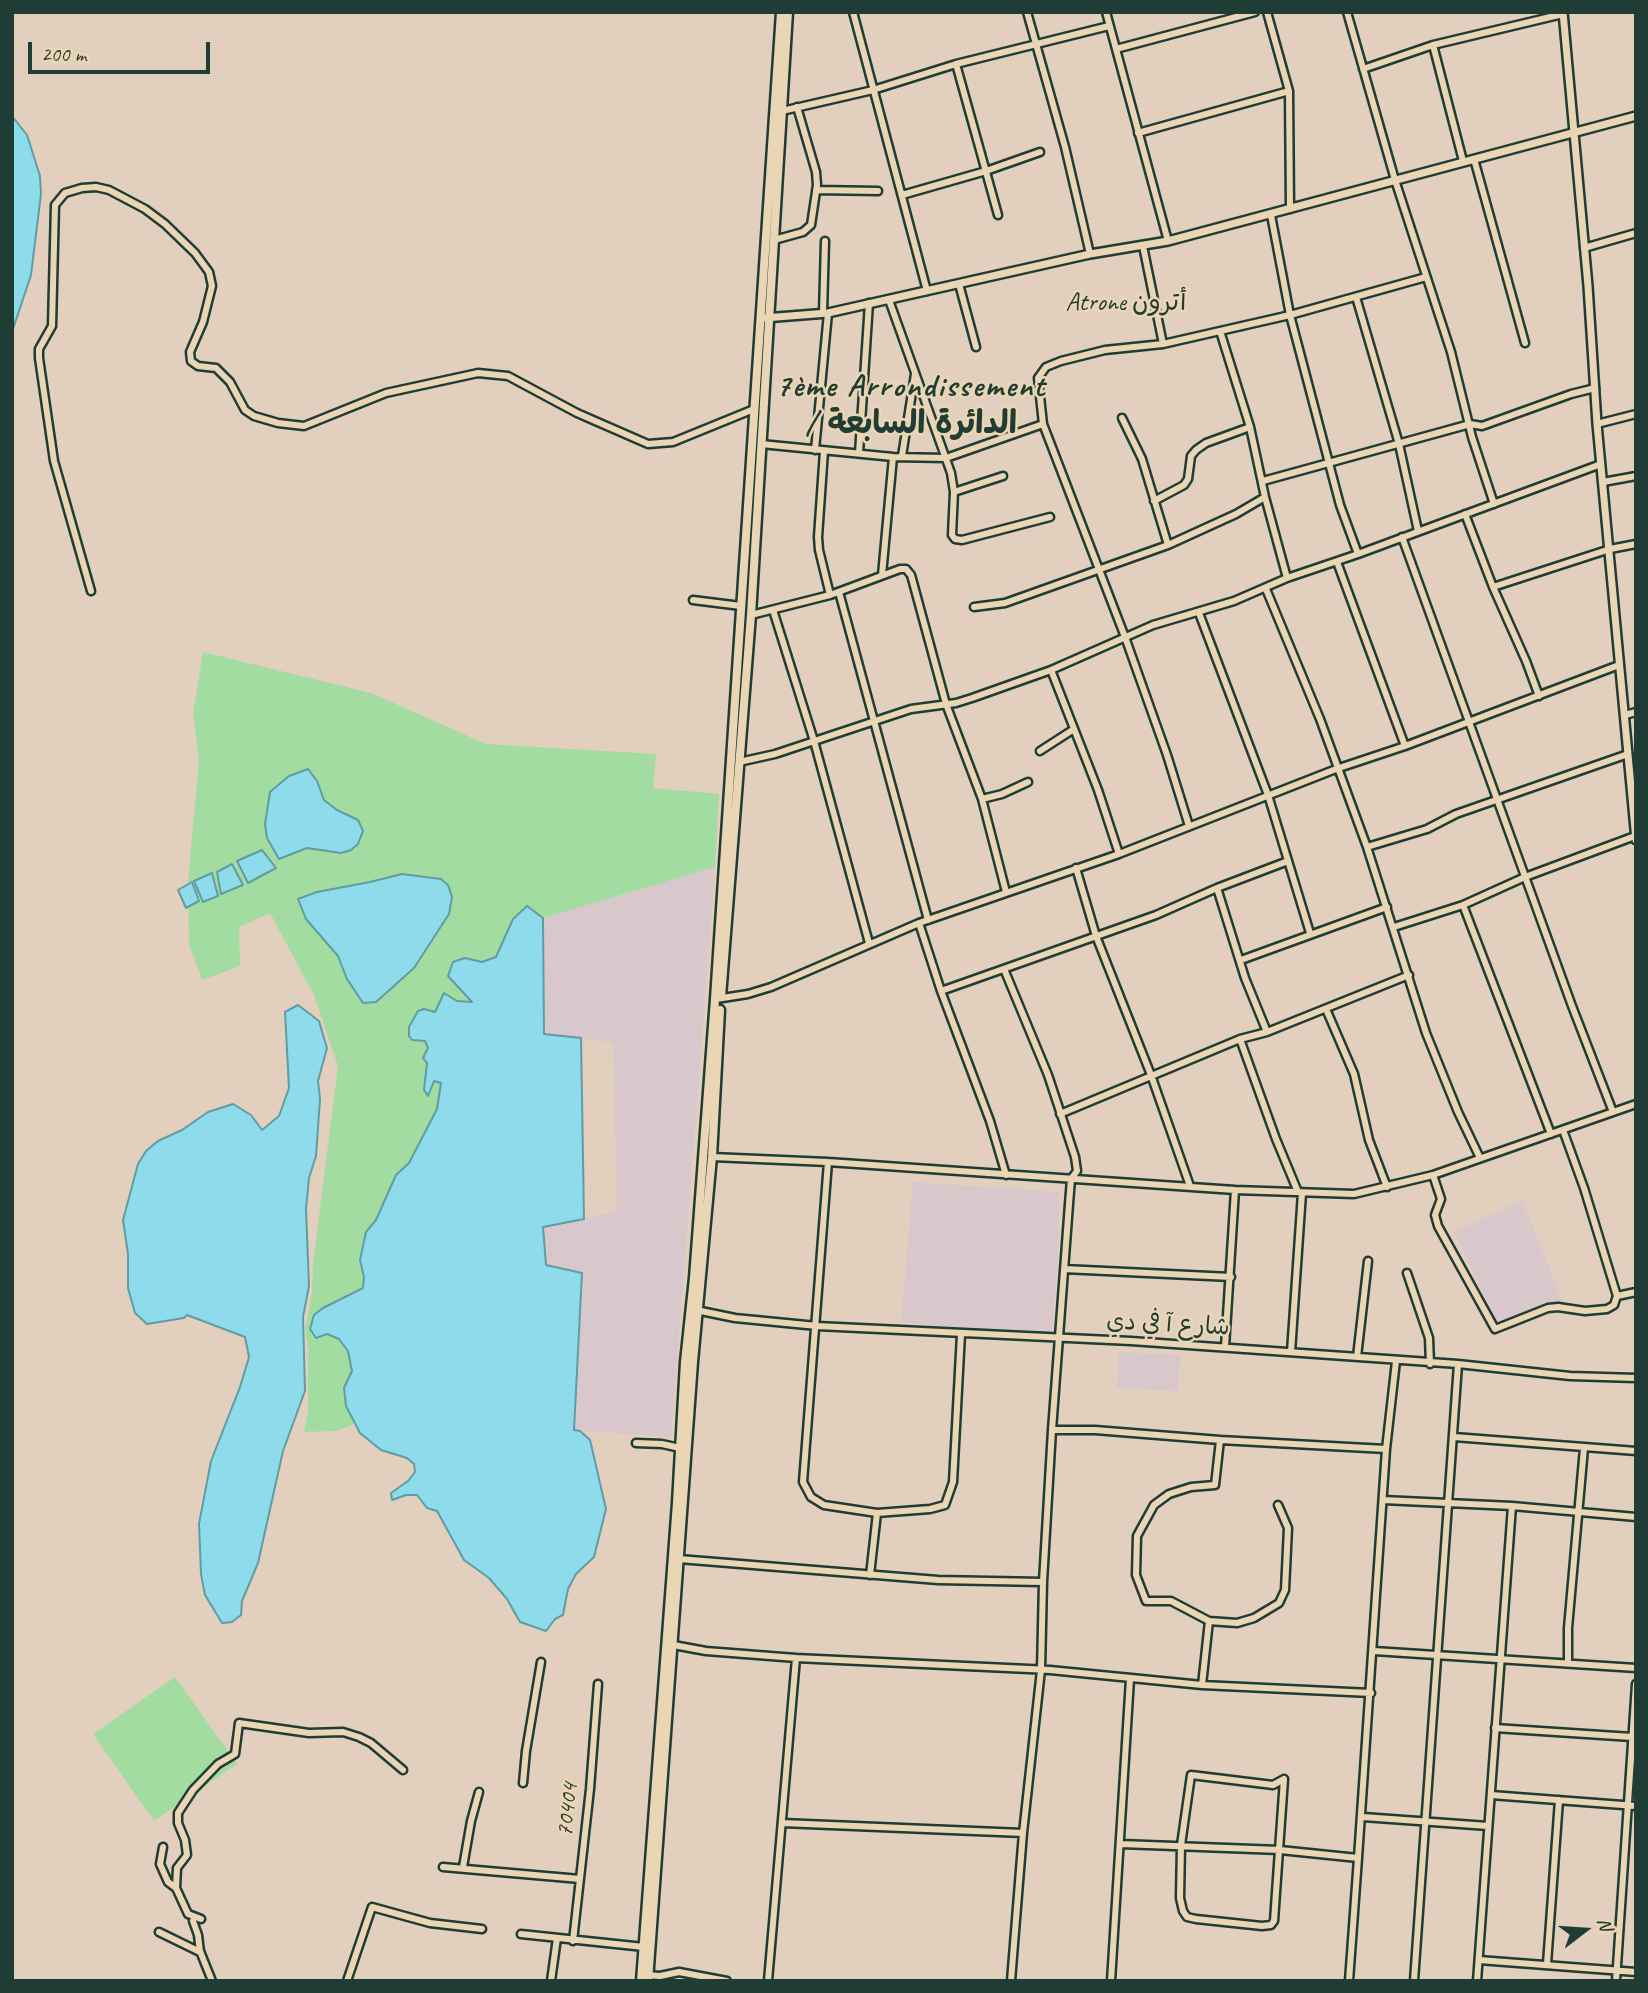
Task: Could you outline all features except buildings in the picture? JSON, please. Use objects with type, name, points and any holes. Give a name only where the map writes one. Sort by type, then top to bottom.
[{"type":"main road","points":[[645,1978],[644,1947],[679,1559],[694,1310],[751,615],[780,12]]},
{"type":"main road","points":[[645,1978],[670,1645],[680,1448],[712,1157],[718,999],[754,409],[774,240],[788,12]]},
{"type":"street","points":[[853,12],[927,291]]},
{"type":"street","points":[[1027,12],[1065,147],[1090,254]]},
{"type":"street","points":[[1106,12],[1168,241]]},
{"type":"street","points":[[1116,49],[1255,12]]},
{"type":"street","points":[[1267,12],[1289,91],[1290,209]]},
{"type":"street","points":[[1347,12],[1395,180],[1451,352],[1494,504]]},
{"type":"street","points":[[1363,69],[1433,45],[1563,13],[1597,424],[1636,838],[1525,877],[1462,905],[1394,927]]},
{"type":"street","points":[[782,111],[873,90],[956,64],[1109,26]]},
{"type":"street","points":[[1433,45],[1463,161]]},
{"type":"street","points":[[956,64],[998,215]]},
{"type":"street","points":[[1138,133],[1289,91]]},
{"type":"street","points":[[774,240],[803,232],[811,225],[816,190],[814,162],[797,107]]},
{"type":"street","points":[[765,318],[825,313],[1090,254],[1168,241],[1636,116]]},
{"type":"street","points":[[902,195],[1040,152]]},
{"type":"street","points":[[1475,159],[1525,342]]},
{"type":"street","points":[[91,591],[54,461],[39,358],[39,349],[52,326],[55,205],[65,193],[82,188],[108,190],[145,209],[175,234],[209,272],[212,286],[203,322],[190,352],[191,361],[198,366],[216,368],[230,382],[245,410],[278,424],[304,426],[386,393],[478,373],[508,376],[577,413],[648,444],[673,443],[754,409]]},
{"type":"street","points":[[816,190],[878,191]]},
{"type":"street","points":[[1271,215],[1290,315],[1340,505],[1358,554]]},
{"type":"street","points":[[1584,248],[1636,233]]},
{"type":"street","points":[[815,450],[825,313],[825,241]]},
{"type":"street","points":[[1143,246],[1163,344]]},
{"type":"street","points":[[1189,826],[1125,637],[1043,424],[1038,378],[1046,367],[1105,350],[1163,344],[1290,315],[1426,276]]},
{"type":"street","points":[[959,284],[976,347]]},
{"type":"street","points":[[1356,297],[1399,444],[1418,531]]},
{"type":"street","points":[[889,300],[951,472],[954,492],[952,535],[955,540],[1050,517]]},
{"type":"street","points":[[859,453],[869,303]]},
{"type":"street","points":[[1220,331],[1250,427],[1287,578]]},
{"type":"street","points":[[902,456],[915,372]]},
{"type":"street","points":[[1263,481],[1470,424],[1482,426],[1595,388]]},
{"type":"street","points":[[1597,424],[1636,414]]},
{"type":"street","points":[[1122,418],[1142,459],[1168,545]]},
{"type":"street","points":[[761,444],[893,457],[946,458],[1043,424]]},
{"type":"street","points":[[1154,501],[1184,485],[1188,480],[1191,456],[1196,450],[1206,443],[1250,427]]},
{"type":"street","points":[[824,451],[818,550],[830,595]]},
{"type":"street","points":[[882,575],[893,457]]},
{"type":"street","points":[[739,762],[775,754],[911,709],[972,698],[1051,670],[1153,625],[1199,613],[1266,589],[1287,578],[1601,464]]},
{"type":"street","points":[[954,492],[1003,476]]},
{"type":"street","points":[[1603,482],[1636,476]]},
{"type":"street","points":[[974,607],[1005,603],[1168,545],[1236,514],[1265,497]]},
{"type":"street","points":[[1465,514],[1539,696]]},
{"type":"street","points":[[1402,537],[1613,1112]]},
{"type":"street","points":[[1493,587],[1610,549],[1636,544]]},
{"type":"street","points":[[1337,562],[1405,746]]},
{"type":"street","points":[[751,615],[830,595],[906,569],[911,575],[946,704],[982,799],[1006,892]]},
{"type":"street","points":[[1266,589],[1320,719],[1336,769],[1367,847],[1439,1068],[1480,1157]]},
{"type":"street","points":[[839,592],[928,920]]},
{"type":"street","points":[[693,600],[741,606]]},
{"type":"street","points":[[773,610],[814,741],[869,943]]},
{"type":"street","points":[[1199,613],[1268,795],[1310,933]]},
{"type":"street","points":[[718,999],[771,987],[919,923],[1119,854],[1336,769],[1405,746],[1619,665]]},
{"type":"street","points":[[1051,670],[1119,854]]},
{"type":"street","points":[[1625,715],[1636,712]]},
{"type":"street","points":[[1040,751],[1074,729]]},
{"type":"street","points":[[1367,847],[1427,829],[1456,814],[1628,754]]},
{"type":"street","points":[[982,799],[1002,794],[1028,782]]},
{"type":"street","points":[[941,991],[1156,915],[1287,861]]},
{"type":"street","points":[[1076,868],[1096,936],[1151,1075],[1190,1186]]},
{"type":"street","points":[[1217,888],[1245,978],[1267,1032]]},
{"type":"street","points":[[1462,905],[1550,1134]]},
{"type":"street","points":[[1241,960],[1387,907]]},
{"type":"street","points":[[919,923],[941,991],[990,1121],[1006,1175]]},
{"type":"street","points":[[1004,969],[1048,1075],[1075,1157],[1077,1171],[1071,1179],[1052,1430],[1041,1670],[1023,1833],[1011,1981]]},
{"type":"street","points":[[1060,1114],[1240,1039],[1267,1032],[1409,975]]},
{"type":"street","points":[[1326,1009],[1354,1074],[1369,1140],[1387,1187]]},
{"type":"street","points":[[1240,1039],[1276,1139],[1300,1193],[1291,1352]]},
{"type":"street","points":[[712,1157],[828,1162],[1235,1190],[1354,1194],[1433,1175],[1636,1104]]},
{"type":"street","points":[[1433,1175],[1441,1199],[1434,1215],[1438,1226],[1495,1329],[1548,1308],[1607,1309],[1614,1305],[1617,1296],[1563,1130]]},
{"type":"street","points":[[828,1162],[803,1482],[811,1496],[824,1504],[877,1513],[930,1509],[945,1505],[953,1482],[961,1334]]},
{"type":"street","points":[[1225,1347],[1235,1190]]},
{"type":"street","points":[[1357,1357],[1368,1261]]},
{"type":"street","points":[[1064,1269],[1231,1277]]},
{"type":"street","points":[[1407,1273],[1430,1338],[1430,1364]]},
{"type":"street","points":[[1617,1296],[1636,1292]]},
{"type":"street","name":"شارع آ في دي","points":[[694,1310],[735,1318],[817,1326],[1225,1347],[1458,1364],[1570,1376],[1636,1378]]},
{"type":"street","points":[[1349,1981],[1363,1816],[1386,1449],[1396,1361]]},
{"type":"street","points":[[1414,1981],[1458,1364]]},
{"type":"street","points":[[1052,1430],[1095,1430],[1386,1449]]},
{"type":"street","points":[[1454,1437],[1636,1451]]},
{"type":"street","points":[[1220,1440],[1215,1485],[1169,1494],[1154,1505],[1137,1536],[1136,1575],[1146,1601],[1171,1601],[1209,1621],[1237,1623],[1254,1618],[1279,1603],[1285,1590],[1288,1528],[1278,1505]]},
{"type":"street","points":[[636,1443],[680,1448]]},
{"type":"street","points":[[1568,1662],[1568,1628],[1584,1448]]},
{"type":"street","points":[[1383,1500],[1512,1506],[1636,1517]]},
{"type":"street","points":[[1477,1981],[1512,1506]]},
{"type":"street","points":[[870,1575],[877,1513]]},
{"type":"street","points":[[679,1559],[939,1580],[1043,1582]]},
{"type":"street","points":[[1202,1685],[1209,1621]]},
{"type":"street","points":[[670,1645],[706,1651],[796,1658],[905,1661],[1202,1685],[1371,1693]]},
{"type":"street","points":[[1374,1651],[1636,1668]]},
{"type":"street","points":[[768,1981],[796,1658]]},
{"type":"street","points":[[523,1783],[541,1662]]},
{"type":"street","points":[[1111,1981],[1130,1679]]},
{"type":"street","name":"70404","points":[[573,1941],[598,1684]]},
{"type":"street","points":[[1616,1981],[1636,1684]]},
{"type":"street","points":[[201,1919],[188,1914],[176,1888],[177,1868],[187,1855],[178,1813],[193,1790],[218,1764],[235,1754],[239,1723],[309,1733],[342,1732],[371,1743],[403,1770]]},
{"type":"street","points":[[1495,1728],[1632,1737]]},
{"type":"street","points":[[1191,1775],[1273,1785],[1284,1779],[1274,1921],[1271,1925],[1186,1917],[1181,1907],[1181,1845],[1191,1775]]},
{"type":"street","points":[[463,1867],[479,1792]]},
{"type":"street","points":[[1491,1795],[1636,1806]]},
{"type":"street","points":[[1547,1964],[1559,1800]]},
{"type":"street","points":[[1363,1816],[1488,1826]]},
{"type":"street","points":[[782,1822],[1023,1833]]},
{"type":"street","points":[[1121,1844],[1280,1850],[1358,1858]]},
{"type":"street","points":[[163,1847],[160,1864],[168,1882],[176,1888]]},
{"type":"street","points":[[443,1867],[580,1879]]},
{"type":"street","points":[[347,1981],[372,1907],[430,1923],[482,1928]]},
{"type":"street","points":[[193,1921],[200,1951],[212,1981]]},
{"type":"street","points":[[159,1932],[200,1951]]},
{"type":"street","points":[[521,1934],[644,1947]]},
{"type":"street","points":[[551,1981],[557,1938]]},
{"type":"street","points":[[1479,1960],[1636,1972]]},
{"type":"street","points":[[645,1978],[679,1972],[727,1981]]},
{"type":"street","points":[[678,1981],[679,1972]]},
{"type":"shaded area","points":[[715,867],[671,1437],[573,1430],[582,1273],[546,1265],[543,1226],[617,1212],[613,1042],[544,1034],[543,918]]},
{"type":"shaded area","points":[[913,1182],[1059,1192],[1058,1259],[1052,1331],[962,1329],[901,1322]]},
{"type":"shaded area","points":[[1522,1200],[1563,1302],[1497,1323],[1454,1232]]},
{"type":"shaded area","points":[[1119,1352],[1180,1355],[1178,1391],[1117,1388]]},
{"type":"green space","points":[[203,652],[371,693],[486,744],[656,754],[653,788],[719,794],[715,867],[543,918],[527,907],[513,919],[496,957],[482,962],[465,958],[473,1003],[457,1001],[439,1005],[435,1012],[418,1011],[409,1027],[425,1041],[428,1048],[424,1091],[428,1095],[434,1081],[441,1082],[437,1109],[409,1163],[396,1175],[376,1220],[366,1232],[360,1260],[364,1277],[363,1288],[314,1315],[327,1334],[339,1339],[348,1351],[352,1371],[346,1406],[354,1424],[337,1431],[304,1432],[308,1411],[308,1349],[305,1330],[312,1292],[313,1264],[338,1066],[314,995],[270,913],[239,927],[240,966],[202,980],[189,944],[188,881],[199,760],[193,713]]},
{"type":"green space","points":[[175,1677],[237,1764],[154,1821],[93,1734]]},
{"type":"water","points":[[12,116],[27,135],[40,176],[41,194],[31,275],[12,332]]},
{"type":"water","points":[[308,769],[317,781],[324,800],[358,820],[363,831],[358,844],[351,850],[341,853],[307,848],[279,859],[267,838],[265,824],[270,792],[289,776]]},
{"type":"water","points":[[262,850],[276,868],[248,883],[237,861]]},
{"type":"water","points":[[232,864],[243,885],[221,894],[217,872]]},
{"type":"water","points":[[212,873],[218,896],[203,902],[194,881]]},
{"type":"water","points":[[402,874],[441,879],[448,885],[452,897],[449,914],[414,968],[376,1002],[363,1003],[347,979],[338,956],[306,919],[298,899],[317,892]]},
{"type":"water","points":[[192,882],[199,901],[186,908],[178,890]]},
{"type":"water","points":[[527,906],[543,918],[544,1034],[581,1038],[584,1219],[543,1227],[546,1265],[582,1273],[574,1430],[580,1431],[590,1440],[606,1509],[594,1557],[576,1574],[568,1589],[563,1615],[555,1619],[546,1631],[520,1622],[507,1599],[489,1578],[464,1560],[437,1511],[427,1508],[417,1495],[406,1495],[392,1500],[391,1493],[408,1481],[415,1472],[414,1464],[407,1458],[381,1450],[360,1433],[346,1406],[344,1388],[352,1371],[348,1351],[339,1339],[327,1334],[316,1338],[310,1329],[314,1315],[323,1308],[363,1288],[364,1277],[360,1260],[366,1232],[376,1220],[396,1175],[409,1163],[437,1109],[441,1083],[434,1081],[428,1096],[424,1090],[427,1063],[423,1058],[428,1048],[425,1041],[412,1040],[409,1027],[418,1011],[424,1009],[435,1012],[444,993],[457,1001],[472,1002],[448,976],[453,962],[465,958],[482,962],[496,957],[513,919]]},
{"type":"water","points":[[298,1005],[319,1021],[327,1048],[318,1081],[320,1099],[316,1156],[309,1178],[306,1209],[309,1286],[303,1317],[305,1391],[283,1451],[258,1563],[242,1601],[241,1615],[232,1622],[222,1623],[205,1595],[201,1574],[199,1524],[211,1461],[249,1357],[245,1337],[187,1315],[184,1318],[147,1324],[135,1313],[128,1288],[128,1254],[123,1220],[138,1164],[146,1151],[158,1141],[182,1130],[208,1112],[233,1104],[251,1115],[262,1130],[279,1116],[289,1088],[285,1012]]},
{"type":"district","name":"Atrone أترون","points":[[1126,303]]},
{"type":"district","name":"7ème Arrondissement / الدائرة السابعة","points":[[911,406]]}]
